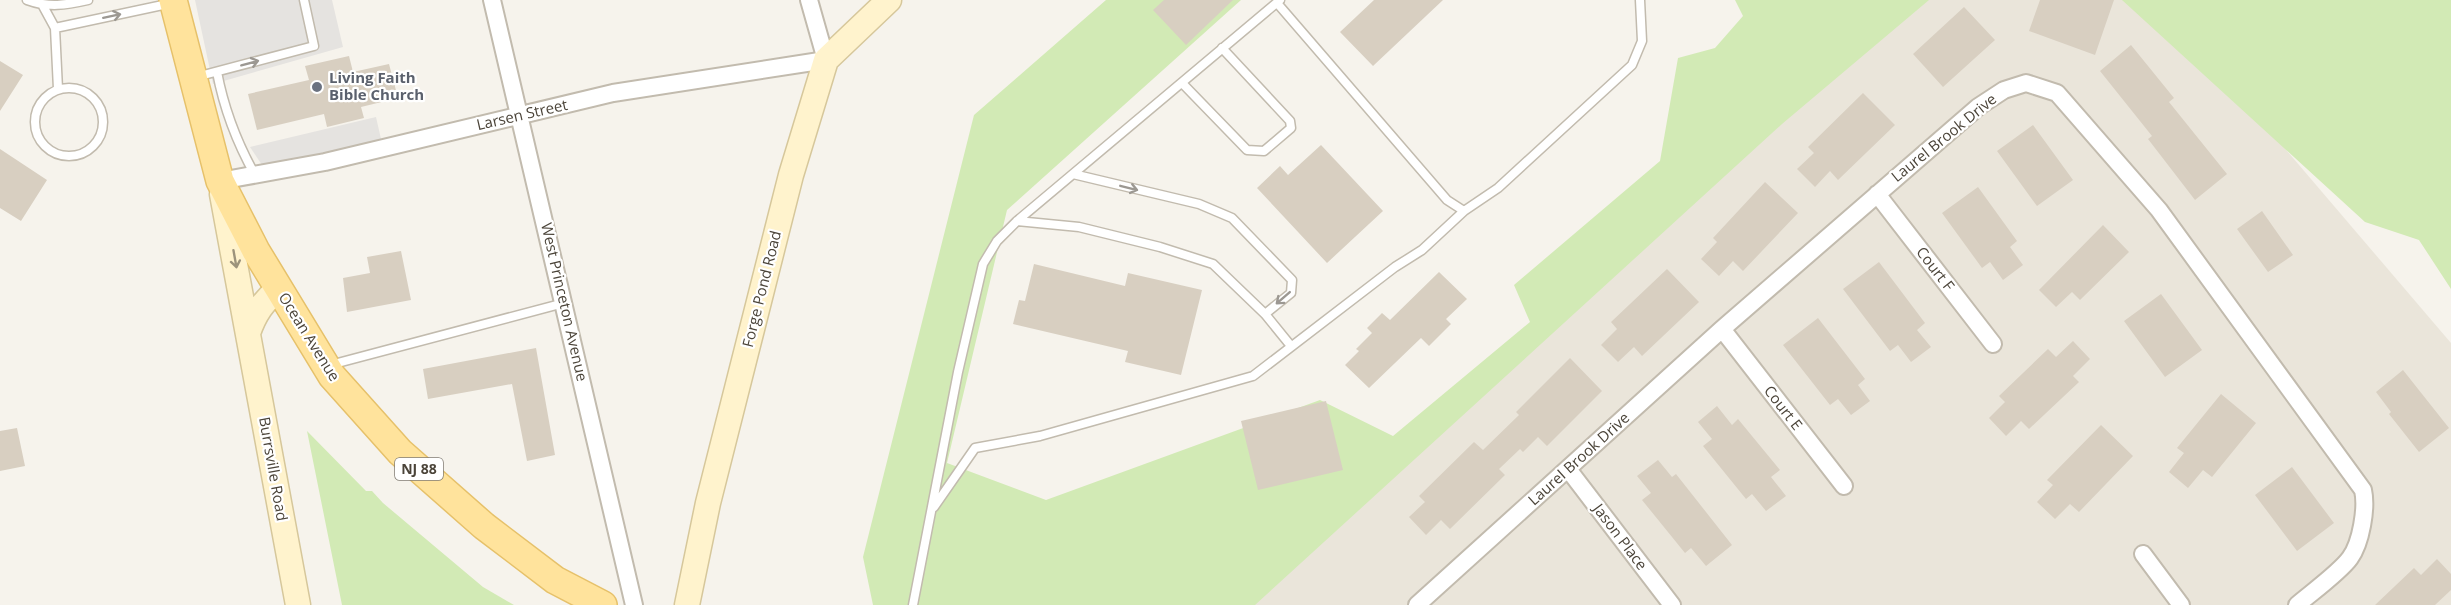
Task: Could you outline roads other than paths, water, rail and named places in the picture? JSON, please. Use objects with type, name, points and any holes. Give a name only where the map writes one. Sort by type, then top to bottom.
[{"type":"main road","name":"Ocean Avenue","points":[[173,1],[205,75],[220,181],[279,288],[332,376],[400,452],[484,526],[555,580],[603,605]]},
{"type":"street","name":"West Princeton Avenue","points":[[492,0],[634,605]]},
{"type":"street","points":[[809,0],[826,60]]},
{"type":"street","name":"Forge Pond Road","points":[[687,605],[708,503],[791,175],[826,60],[889,0]]},
{"type":"street","name":"Larsen Street","points":[[220,181],[325,162],[613,93],[826,60]]},
{"type":"street","name":"Laurel Brook Drive","points":[[1417,605],[1722,329],[1876,194],[1978,107],[2004,90],[2026,83],[2057,93],[2159,210],[2363,490],[2366,503],[2365,517],[2351,557],[2297,605]]},
{"type":"street","name":"Burrsville Road","points":[[220,181],[298,605]]},
{"type":"street","name":"Court F","points":[[1876,194],[1993,344]]},
{"type":"street","points":[[248,333],[254,315],[262,303],[279,288]]},
{"type":"street","name":"Court E","points":[[1722,329],[1844,486]]},
{"type":"street","name":"Jason Place","points":[[1568,469],[1672,605]]},
{"type":"street","points":[[2143,554],[2181,605]]},
{"type":"lane","points":[[27,0],[44,6],[67,5],[88,0]]},
{"type":"lane","points":[[255,175],[238,144],[224,107],[205,75],[314,46],[303,0]]},
{"type":"lane","points":[[932,510],[975,448],[1040,436],[1253,376],[1395,267],[1422,250],[1464,211],[1498,188],[1632,64],[1642,41],[1640,0]]},
{"type":"lane","points":[[55,28],[173,1]]},
{"type":"lane","points":[[913,605],[958,372],[984,264],[997,241],[1017,221],[1278,1],[1447,200],[1464,211]]},
{"type":"lane","points":[[44,6],[55,28],[58,88]]},
{"type":"lane","points":[[1182,82],[1247,150],[1264,151],[1291,128],[1290,121],[1222,48]]},
{"type":"lane","points":[[58,88],[79,89],[89,94],[97,101],[102,111],[102,133],[88,150],[78,155],[56,154],[45,147],[38,138],[34,126],[39,103],[47,94],[58,88]]},
{"type":"lane","points":[[1073,174],[1198,204],[1232,218],[1292,280],[1291,292],[1265,314]]},
{"type":"lane","points":[[1017,221],[1079,227],[1160,247],[1213,264],[1265,314],[1291,346]]},
{"type":"lane","points":[[326,366],[564,303]]},
{"type":"place","name":"Living Faith Bible Church","points":[[317,87]]}]
